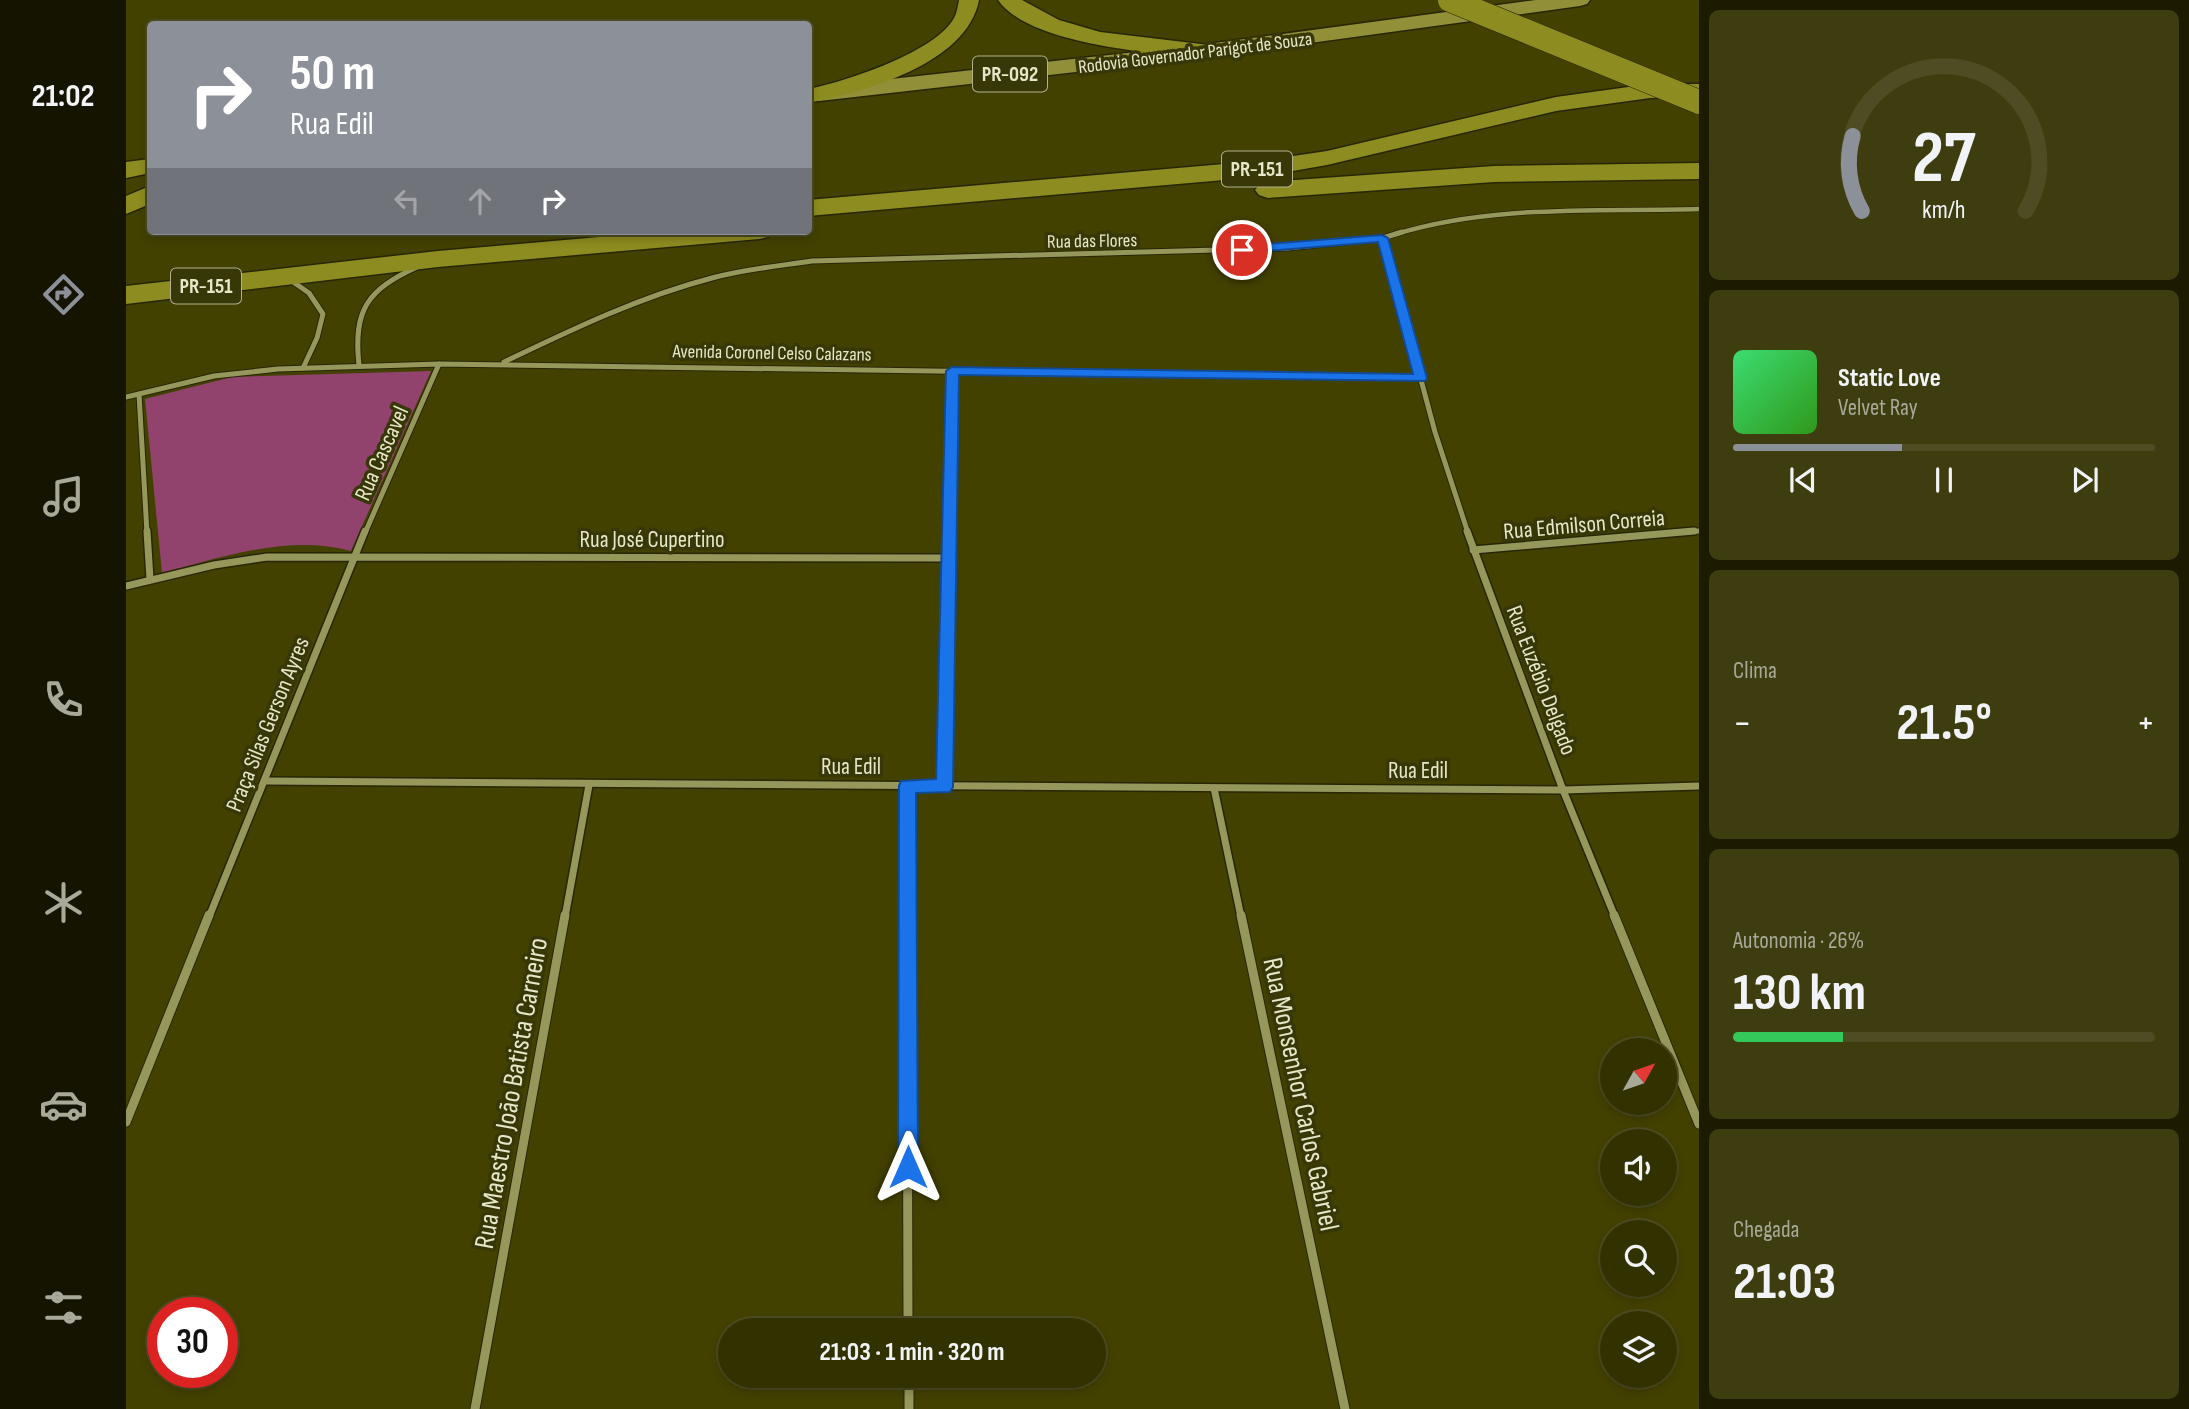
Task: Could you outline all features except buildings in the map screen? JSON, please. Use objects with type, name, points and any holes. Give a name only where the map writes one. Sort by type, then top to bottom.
[{"type":"highway","points":[[814,95],[878,75],[926,54],[958,30],[970,6],[969,0]]},
{"type":"highway","points":[[1008,0],[1019,9],[1053,25],[1099,38],[1201,51]]},
{"type":"highway","points":[[1450,0],[1699,102]]},
{"type":"highway","points":[[1487,0],[1699,84]]},
{"type":"highway","name":"PR-151","points":[[812,208],[1259,169],[1327,158],[1530,109],[1620,95],[1699,90]]},
{"type":"highway","points":[[126,170],[147,166]]},
{"type":"highway","name":"PR-151","points":[[812,227],[1049,206],[1494,174],[1699,171]]},
{"type":"highway","points":[[126,185],[147,182]]},
{"type":"highway","points":[[126,206],[147,196]]},
{"type":"highway","name":"PR-151","points":[[275,269],[522,235]]},
{"type":"highway","name":"PR-151","points":[[128,282],[713,235]]},
{"type":"main road","name":"Rodovia Governador Parigot de Souza","points":[[814,95],[968,80],[1580,0]]},
{"type":"street","name":"Rua das Flores","points":[[500,364],[602,318],[676,290],[741,271],[812,261],[1288,248],[1382,238],[1422,226],[1485,215],[1699,209]]},
{"type":"street","name":"Rua Euzébio Delgado","points":[[1382,238],[1420,378],[1473,550],[1563,790],[1699,1124]]},
{"type":"street","points":[[359,366],[355,338],[359,315],[369,296],[387,282],[438,259]]},
{"type":"street","points":[[275,269],[309,293],[323,314],[317,338],[303,368]]},
{"type":"street","name":"Avenida Coronel Celso Calazans","points":[[126,397],[214,376],[303,368],[439,364],[1420,378]]},
{"type":"street","name":"Rua Cascavel","points":[[355,555],[439,364]]},
{"type":"street","points":[[944,787],[952,371]]},
{"type":"street","points":[[139,394],[150,579]]},
{"type":"street","name":"Rua Edmilson Correia","points":[[1473,550],[1699,531]]},
{"type":"street","points":[[126,586],[267,556],[355,555]]},
{"type":"street","name":"Rua José Cupertino","points":[[355,555],[949,558]]},
{"type":"street","name":"Praça Silas Gerson Ayres","points":[[126,1122],[355,555]]},
{"type":"street","name":"Rua Edil","points":[[265,781],[1563,790],[1699,786]]},
{"type":"street","name":"Rua Maestro João Batista Carneiro","points":[[475,1409],[589,785]]},
{"type":"street","points":[[907,786],[908,1318]]},
{"type":"street","name":"Rua Monsenhor Carlos Gabriel","points":[[1214,788],[1345,1409]]},
{"type":"street","points":[[909,1388],[909,1409]]},
{"type":"shaded area","points":[[431,371],[351,551],[328,546],[280,546],[162,573],[145,399],[232,377]]},
{"type":"route","points":[[908,1167],[907,786],[944,787],[952,371],[1420,378],[1382,238],[1242,250]]}]
